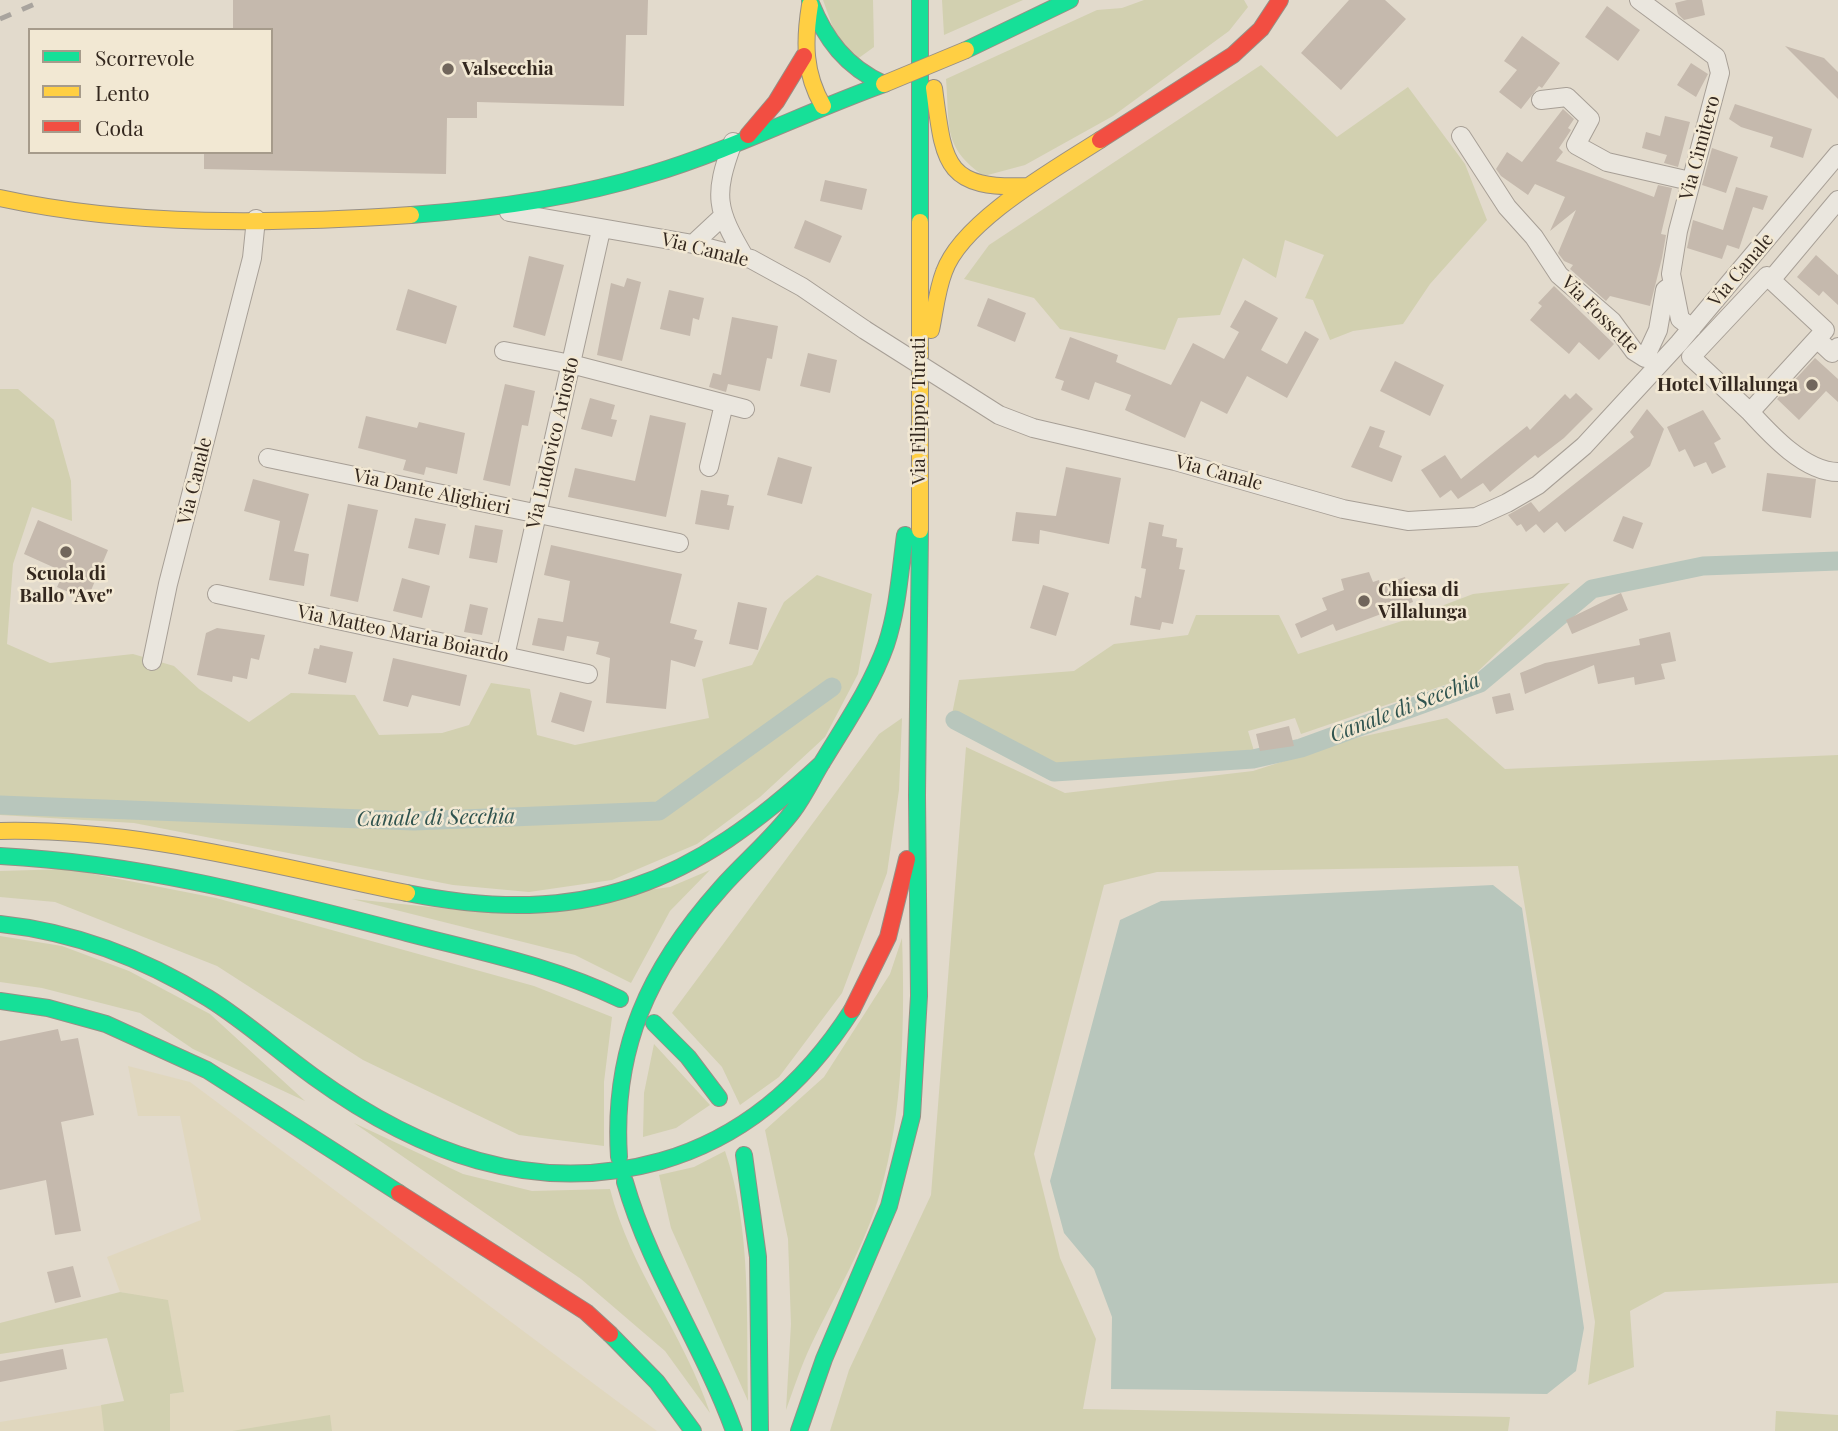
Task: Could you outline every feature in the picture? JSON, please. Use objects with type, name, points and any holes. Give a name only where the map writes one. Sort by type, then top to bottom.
[{"type":"main road","name":"Via Canale","points":[[0,198],[27,205],[131,217],[380,218],[495,210],[652,174],[966,50],[1070,0]]},
{"type":"main road","points":[[1261,29],[1267,0]]},
{"type":"main road","points":[[619,1157],[616,1098],[621,1065],[629,1033],[647,992],[682,934],[802,799],[877,668],[891,626],[900,581],[923,368],[944,271],[952,256],[974,229],[1028,186],[1213,70],[1261,29],[1280,0]]},
{"type":"main road","points":[[810,1],[821,32],[826,66],[823,106]]},
{"type":"main road","points":[[810,1],[804,56],[810,83],[823,106]]},
{"type":"main road","points":[[920,7],[941,139],[954,170],[973,184],[984,188],[1028,186]]},
{"type":"main road","name":"Via Filippo Turati","points":[[917,821],[922,618],[918,429],[920,7]]},
{"type":"main road","points":[[821,32],[836,51],[865,76],[884,84]]},
{"type":"main road","points":[[740,139],[776,102],[804,56]]},
{"type":"main road","points":[[0,831],[97,833],[187,846],[438,899],[500,906],[569,904],[639,887],[679,870],[754,825],[822,763]]},
{"type":"main road","points":[[0,923],[61,933],[136,958],[209,999],[321,1083],[384,1124],[453,1157],[526,1172],[601,1174],[683,1155],[722,1138],[757,1115],[797,1079],[833,1037],[861,996],[888,936],[917,821]]},
{"type":"main road","points":[[799,1431],[827,1350],[876,1241],[898,1181],[912,1116],[919,964],[917,821]]},
{"type":"main road","points":[[0,856],[89,860],[229,887],[556,970],[620,999]]},
{"type":"main road","points":[[0,1001],[48,1008],[106,1024],[207,1070],[586,1312],[632,1352],[677,1405],[693,1431]]},
{"type":"main road","points":[[654,1023],[688,1057],[719,1098]]},
{"type":"main road","points":[[744,1155],[758,1243],[761,1431]]},
{"type":"main road","points":[[625,1182],[640,1232],[718,1390],[734,1431]]},
{"type":"street","name":"Via Cimitero","points":[[1639,0],[1716,57],[1720,74],[1678,231],[1672,285],[1680,318],[1692,328]]},
{"type":"street","points":[[1541,100],[1567,97],[1590,119],[1576,145],[1607,162],[1690,181]]},
{"type":"street","name":"Via Fossette","points":[[1461,136],[1507,206],[1534,237],[1559,275],[1612,321],[1634,351],[1645,358],[1658,330],[1665,290],[1672,285]]},
{"type":"street","points":[[740,139],[719,187],[722,216],[745,258]]},
{"type":"street","name":"Via Canale","points":[[495,210],[693,244],[745,258],[802,287],[999,415],[1033,428],[1175,461],[1343,509],[1408,521],[1440,521],[1476,516],[1507,503],[1538,485],[1584,446],[1685,350],[1692,328],[1838,154]]},
{"type":"street","name":"Via Canale","points":[[1754,290],[1767,276],[1771,280],[1838,200]]},
{"type":"street","points":[[693,244],[722,216]]},
{"type":"street","name":"Via Canale","points":[[152,661],[168,584],[252,258],[256,219]]},
{"type":"street","name":"Via Ludovico Ariosto","points":[[505,656],[601,230]]},
{"type":"street","points":[[1737,275],[1754,290],[1685,350],[1750,412],[1781,446],[1827,472],[1838,472]]},
{"type":"street","points":[[1750,412],[1825,330],[1771,280]]},
{"type":"street","points":[[1817,339],[1832,353],[1838,347]]},
{"type":"street","points":[[504,351],[571,364],[745,409]]},
{"type":"street","points":[[709,467],[724,404]]},
{"type":"street","name":"Via Dante Alighieri","points":[[268,458],[679,543]]},
{"type":"street","name":"Via Matteo Maria Boiardo","points":[[217,594],[588,674]]},
{"type":"shaded area","points":[[823,0],[873,0],[874,47],[856,60],[837,39]]},
{"type":"shaded area","points":[[942,0],[1023,0],[944,35]]},
{"type":"shaded area","points":[[1144,0],[1244,0],[1248,7],[1229,31],[1113,116],[1025,165],[984,176],[961,155],[951,134],[946,79],[1097,10],[1122,8]]},
{"type":"shaded area","points":[[1261,65],[1337,137],[1408,87],[1465,164],[1487,220],[1430,284],[1403,324],[1353,331],[1330,340],[1313,300],[1305,298],[1324,255],[1285,240],[1276,278],[1243,258],[1220,315],[1178,318],[1165,350],[1060,329],[1034,298],[964,279],[989,245]]},
{"type":"shaded area","points":[[0,389],[18,389],[54,420],[71,481],[72,521],[32,507],[13,564],[7,644],[50,663],[133,654],[174,666],[199,689],[249,722],[291,693],[355,695],[379,735],[442,733],[469,725],[491,683],[530,689],[537,735],[575,745],[709,718],[702,679],[752,665],[784,602],[817,575],[872,594],[858,674],[825,737],[760,797],[697,844],[612,880],[529,892],[453,885],[134,823],[0,815]]},
{"type":"shaded area","points":[[1570,583],[1474,675],[1301,734],[1295,718],[1248,731],[1254,751],[1054,765],[952,714],[959,680],[1074,671],[1114,644],[1188,635],[1196,615],[1279,615],[1298,654],[1402,621],[1473,594]]},
{"type":"shaded area","points":[[902,718],[899,790],[887,873],[842,993],[779,1077],[740,1105],[722,1067],[672,1013],[879,734]]},
{"type":"shaded area","points":[[1447,718],[1505,769],[1838,755],[1838,1283],[1665,1292],[1630,1311],[1634,1367],[1588,1385],[1595,1322],[1518,866],[1157,872],[1104,885],[1034,1154],[1060,1258],[1096,1339],[1083,1409],[1510,1417],[1508,1431],[830,1431],[849,1370],[931,1195],[966,747],[1065,793],[1253,771],[1356,738]]},
{"type":"shaded area","points":[[68,869],[216,898],[534,986],[612,1017],[604,1082],[604,1146],[519,1135],[363,1060],[217,966],[55,902],[0,897],[0,871]]},
{"type":"shaded area","points":[[710,870],[670,911],[631,983],[575,955],[352,899],[480,912],[670,887]]},
{"type":"shaded area","points":[[1493,885],[1522,908],[1584,1328],[1576,1371],[1547,1394],[1111,1389],[1112,1317],[1094,1269],[1064,1233],[1050,1181],[1120,920],[1161,901]]},
{"type":"shaded area","points":[[0,936],[62,946],[129,971],[210,1014],[305,1101],[193,1049],[140,1013],[42,988],[0,982]]},
{"type":"shaded area","points":[[902,938],[901,1066],[888,1162],[874,1213],[807,1353],[786,1410],[791,1324],[788,1239],[765,1130],[824,1077],[890,974]]},
{"type":"shaded area","points":[[654,1044],[710,1105],[676,1128],[643,1137],[644,1093]]},
{"type":"shaded area","points":[[128,1066],[190,1082],[657,1431],[0,1431],[0,1422],[183,1392],[168,1301],[120,1292],[107,1257],[201,1220],[180,1116],[138,1116]]},
{"type":"shaded area","points":[[354,1123],[463,1174],[532,1191],[610,1189],[630,1247],[686,1356],[710,1413],[665,1351],[581,1279]]},
{"type":"shaded area","points":[[725,1151],[734,1181],[744,1243],[748,1401],[671,1228],[659,1175],[694,1167]]},
{"type":"shaded area","points":[[120,1292],[168,1300],[184,1392],[170,1394],[170,1431],[104,1431],[101,1405],[124,1401],[107,1338],[0,1354],[0,1323]]},
{"type":"shaded area","points":[[1776,1411],[1838,1415],[1838,1431],[1775,1431]]},
{"type":"shaded area","points":[[330,1415],[332,1431],[232,1431]]},
{"type":"building","name":"Valsecchia","points":[[233,0],[648,0],[647,35],[626,35],[624,106],[477,102],[477,118],[447,118],[446,174],[204,169],[204,154],[273,154],[273,28],[233,28]]},
{"type":"building","points":[[1349,0],[1385,0],[1406,19],[1341,90],[1301,53]]},
{"type":"building","points":[[1702,0],[1705,15],[1684,20],[1678,14],[1675,3]]},
{"type":"building","points":[[1607,6],[1640,30],[1618,61],[1585,37]]},
{"type":"building","points":[[1522,36],[1560,63],[1542,88],[1539,86],[1521,109],[1499,92],[1517,70],[1504,61]]},
{"type":"building","points":[[1785,46],[1824,58],[1838,72],[1838,99]]},
{"type":"building","points":[[1691,63],[1708,74],[1696,97],[1677,85]]},
{"type":"building","points":[[1735,104],[1812,129],[1803,158],[1770,147],[1773,137],[1741,127],[1729,119]]},
{"type":"building","points":[[1563,109],[1574,119],[1568,128],[1571,130],[1559,148],[1563,152],[1556,161],[1654,197],[1658,185],[1672,188],[1661,234],[1666,235],[1662,258],[1650,306],[1610,296],[1606,301],[1570,269],[1573,265],[1564,261],[1558,253],[1576,210],[1550,231],[1565,197],[1535,184],[1528,195],[1501,176],[1496,169],[1507,152],[1522,162]]},
{"type":"building","points":[[1665,116],[1690,122],[1678,167],[1664,163],[1667,155],[1642,148],[1646,132],[1660,136]]},
{"type":"building","points":[[1712,148],[1738,157],[1726,193],[1702,185]]},
{"type":"building","points":[[825,180],[867,189],[862,210],[820,201]]},
{"type":"building","points":[[1736,187],[1768,196],[1763,210],[1753,207],[1739,249],[1727,245],[1722,259],[1687,248],[1693,220],[1723,230]]},
{"type":"building","points":[[805,220],[842,236],[830,263],[794,248]]},
{"type":"building","points":[[1816,255],[1838,275],[1838,305],[1823,291],[1819,296],[1797,277]]},
{"type":"building","points":[[529,256],[564,265],[545,336],[513,327]]},
{"type":"building","points":[[627,278],[641,282],[622,361],[597,355],[611,283],[624,287]]},
{"type":"building","points":[[1554,286],[1614,344],[1599,360],[1579,342],[1569,354],[1530,320],[1542,306],[1538,303]]},
{"type":"building","points":[[408,289],[457,306],[446,344],[396,330]]},
{"type":"building","points":[[669,290],[704,298],[699,320],[693,318],[690,336],[660,329]]},
{"type":"building","points":[[988,298],[1026,313],[1015,342],[977,326]]},
{"type":"building","points":[[1245,300],[1278,318],[1261,350],[1287,364],[1305,331],[1319,339],[1287,398],[1247,376],[1227,414],[1201,401],[1185,438],[1125,410],[1131,395],[1095,382],[1089,400],[1061,390],[1064,381],[1055,378],[1070,337],[1118,355],[1116,362],[1171,385],[1193,343],[1224,359],[1239,332],[1230,327]]},
{"type":"building","points":[[732,317],[778,326],[772,359],[767,358],[760,391],[728,384],[726,392],[709,387],[713,373],[721,375]]},
{"type":"building","points":[[808,353],[837,360],[830,393],[800,386]]},
{"type":"building","name":"Hotel Villalunga","points":[[1815,358],[1838,379],[1838,402],[1826,391],[1799,420],[1777,399]]},
{"type":"building","points":[[1395,361],[1444,385],[1430,416],[1380,391]]},
{"type":"building","points":[[505,384],[535,391],[528,426],[522,425],[510,486],[483,480]]},
{"type":"building","points":[[1576,393],[1593,409],[1564,438],[1538,458],[1535,455],[1490,492],[1483,483],[1458,499],[1451,490],[1440,498],[1421,470],[1445,455],[1461,479],[1527,426],[1530,430],[1565,394],[1570,399]]},
{"type":"building","points":[[590,398],[615,405],[611,419],[617,420],[612,437],[581,429]]},
{"type":"building","points":[[1647,409],[1664,429],[1650,466],[1565,532],[1557,522],[1544,533],[1536,524],[1526,532],[1521,524],[1517,526],[1508,515],[1531,502],[1539,512],[1634,437],[1630,432]]},
{"type":"building","points":[[1703,410],[1721,439],[1714,443],[1726,467],[1712,474],[1706,462],[1694,467],[1685,449],[1679,452],[1667,427]]},
{"type":"building","points":[[650,415],[686,423],[666,517],[568,497],[575,468],[635,481]]},
{"type":"building","points":[[366,416],[417,428],[419,422],[465,433],[457,474],[426,467],[424,475],[403,470],[406,460],[358,448]]},
{"type":"building","points":[[1370,426],[1385,431],[1379,447],[1402,456],[1392,482],[1351,467]]},
{"type":"building","points":[[778,457],[812,467],[802,504],[767,495]]},
{"type":"building","points":[[1066,467],[1121,478],[1109,544],[1040,530],[1039,544],[1012,541],[1016,512],[1056,516]]},
{"type":"building","points":[[1767,473],[1816,479],[1811,518],[1762,511]]},
{"type":"building","points":[[253,479],[309,494],[294,551],[309,554],[304,586],[269,580],[280,521],[244,511]]},
{"type":"building","points":[[701,490],[729,495],[727,505],[734,506],[729,530],[695,524]]},
{"type":"building","points":[[348,504],[378,510],[358,602],[330,596]]},
{"type":"building","points":[[1623,516],[1643,523],[1633,549],[1613,541]]},
{"type":"building","points":[[415,518],[446,524],[439,555],[408,548]]},
{"type":"building","name":"Scuola di Ballo \"Ave\"","points":[[38,520],[108,550],[87,600],[57,587],[64,572],[24,554]]},
{"type":"building","points":[[1149,522],[1164,525],[1162,536],[1177,539],[1176,547],[1183,548],[1179,569],[1185,570],[1173,624],[1162,622],[1160,630],[1130,625],[1135,596],[1141,598],[1146,569],[1141,568]]},
{"type":"building","points":[[475,525],[503,530],[497,563],[469,558]]},
{"type":"building","points":[[551,545],[682,574],[670,623],[697,630],[694,639],[703,641],[695,667],[671,660],[666,709],[606,703],[610,658],[596,654],[599,642],[567,636],[564,651],[532,645],[538,618],[563,622],[570,581],[544,575]]},
{"type":"building","points":[[1369,572],[1373,582],[1379,580],[1380,585],[1405,577],[1413,602],[1336,631],[1333,624],[1301,638],[1295,624],[1327,610],[1322,598],[1344,590],[1341,579]]},
{"type":"building","points":[[402,578],[430,586],[422,618],[393,611]]},
{"type":"building","points":[[1043,585],[1069,593],[1056,636],[1030,628]]},
{"type":"building","points":[[1621,593],[1628,610],[1572,634],[1566,620]]},
{"type":"building","points":[[738,602],[767,608],[758,650],[729,644]]},
{"type":"building","points":[[470,604],[488,608],[482,635],[464,632]]},
{"type":"building","points":[[217,628],[265,635],[259,660],[251,658],[247,679],[233,676],[232,682],[197,675],[206,633]]},
{"type":"building","points":[[1670,632],[1676,661],[1661,664],[1665,679],[1635,685],[1634,677],[1598,684],[1594,665],[1525,694],[1520,673],[1545,663],[1640,645],[1639,639]]},
{"type":"building","points":[[320,645],[353,652],[346,683],[308,674],[314,648],[319,649]]},
{"type":"building","points":[[393,658],[467,675],[460,706],[412,695],[408,707],[383,701]]},
{"type":"building","points":[[560,692],[592,701],[584,732],[551,722]]},
{"type":"building","points":[[1510,693],[1514,710],[1496,714],[1492,697]]},
{"type":"building","points":[[1289,726],[1294,746],[1260,751],[1256,734]]},
{"type":"building","points":[[58,1029],[61,1041],[78,1038],[94,1115],[61,1122],[81,1231],[55,1235],[46,1180],[0,1190],[0,1041]]},
{"type":"building","points":[[73,1266],[81,1297],[55,1303],[47,1272]]},
{"type":"building","points":[[63,1349],[67,1369],[0,1382],[0,1361]]},
{"type":"waterway","name":"Canale di Secchia","points":[[955,720],[1054,772],[1253,759],[1301,748],[1480,683],[1592,589],[1703,566],[1838,561]]},
{"type":"waterway","name":"Canale di Secchia","points":[[0,805],[414,821],[659,811],[832,687]]},
{"type":"railway","points":[[0,19],[44,0]]},
{"type":"traffic: fast","points":[[920,0],[920,222]]},
{"type":"traffic: fast","points":[[966,50],[1070,0]]},
{"type":"traffic: fast","points":[[810,1],[823,28],[838,50],[859,69],[884,84]]},
{"type":"traffic: fast","points":[[411,215],[532,201],[622,182],[710,154],[884,84]]},
{"type":"traffic: fast","points":[[799,1431],[824,1359],[889,1206],[912,1116],[919,996],[917,795],[920,530]]},
{"type":"traffic: fast","points":[[619,1157],[618,1117],[622,1080],[629,1045],[640,1012],[655,980],[696,918],[797,805],[866,690],[890,631],[905,535]]},
{"type":"traffic: fast","points":[[407,893],[471,903],[530,905],[583,900],[633,887],[681,867],[728,839],[774,805],[822,763]]},
{"type":"traffic: fast","points":[[0,856],[104,866],[256,895],[515,961],[568,977],[620,999]]},
{"type":"traffic: fast","points":[[0,924],[82,940],[159,971],[222,1007],[314,1077],[353,1104],[394,1127],[435,1146],[478,1161],[522,1170],[567,1174],[613,1171],[661,1161],[691,1151],[746,1122],[770,1104],[814,1061],[852,1010]]},
{"type":"traffic: fast","points":[[0,1001],[48,1008],[106,1024],[207,1070],[399,1193]]},
{"type":"traffic: fast","points":[[654,1023],[688,1057],[719,1098]]},
{"type":"traffic: fast","points":[[744,1155],[758,1257],[760,1431]]},
{"type":"traffic: fast","points":[[625,1182],[648,1246],[734,1431]]},
{"type":"traffic: fast","points":[[610,1334],[657,1382],[693,1431]]},
{"type":"traffic: slow","points":[[810,5],[807,57],[812,82],[823,106]]},
{"type":"traffic: slow","points":[[884,84],[966,50]]},
{"type":"traffic: slow","points":[[934,88],[941,135],[953,166],[964,176],[979,183],[1028,186]]},
{"type":"traffic: slow","points":[[931,330],[944,272],[954,253],[970,234],[1012,198],[1100,140]]},
{"type":"traffic: slow","points":[[0,198],[101,214],[205,221],[411,215]]},
{"type":"traffic: slow","points":[[920,222],[920,530]]},
{"type":"traffic: slow","points":[[0,831],[52,832],[154,842],[407,893]]},
{"type":"traffic: jam","points":[[1100,140],[1233,55],[1261,29],[1280,0]]},
{"type":"traffic: jam","points":[[748,135],[776,102],[804,56]]},
{"type":"traffic: jam","points":[[852,1010],[888,937],[907,859]]},
{"type":"traffic: jam","points":[[399,1193],[586,1312],[610,1334]]},
{"type":"place","name":"Valsecchia","points":[[448,69]]},
{"type":"place","name":"Hotel Villalunga","points":[[1812,385]]},
{"type":"place","name":"Scuola di Ballo \"Ave\"","points":[[66,552]]},
{"type":"place","name":"Chiesa di Villalunga","points":[[1364,601]]}]
